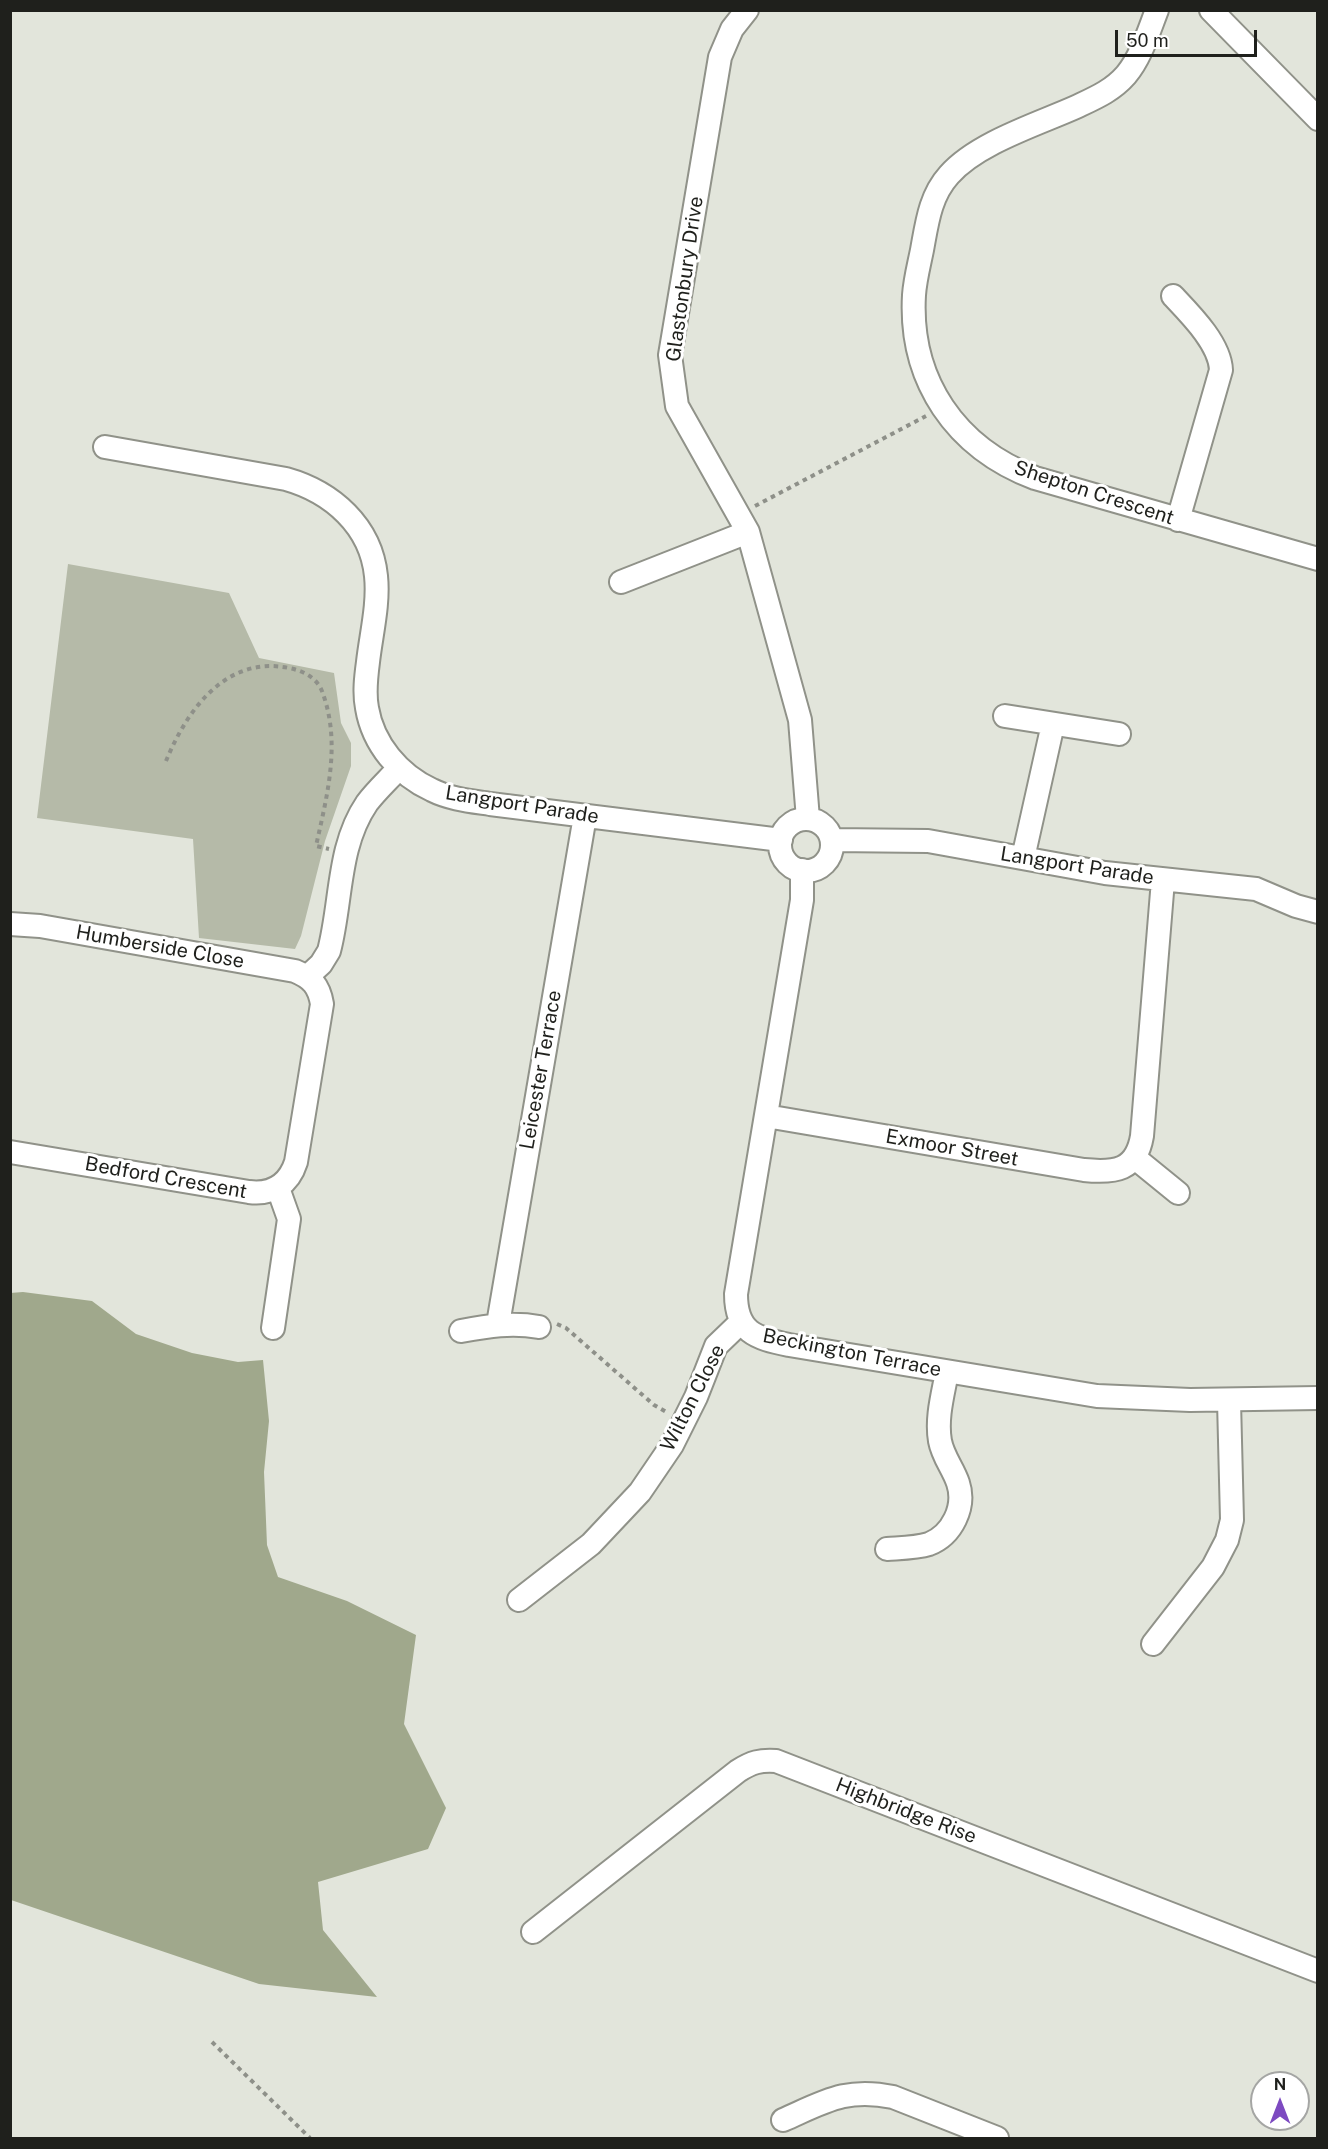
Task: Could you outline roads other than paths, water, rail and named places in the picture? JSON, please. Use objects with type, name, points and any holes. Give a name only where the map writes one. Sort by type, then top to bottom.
[{"type":"street","name":"Glastonbury Drive","points":[[747,10],[732,28],[720,57],[670,355],[677,406],[744,523],[800,720],[808,819]]},
{"type":"street","name":"Shepton Crescent","points":[[1157,10],[1138,57],[1117,85],[1095,98],[974,154],[949,174],[940,187],[928,215],[918,270],[914,313],[920,354],[932,389],[942,406],[967,437],[1014,470],[1317,559]]},
{"type":"street","points":[[1211,10],[1317,119]]},
{"type":"street","points":[[1173,296],[1196,321],[1217,353],[1221,370],[1179,520]]},
{"type":"street","name":"Langport Parade","points":[[105,447],[286,479],[307,485],[336,503],[352,519],[365,541],[373,561],[376,577],[368,664],[367,709],[378,740],[398,769],[432,790],[460,800],[781,840]]},
{"type":"street","points":[[621,582],[744,523]]},
{"type":"street","points":[[1005,716],[1119,734]]},
{"type":"street","points":[[1023,858],[1053,724]]},
{"type":"street","points":[[273,1328],[289,1219],[278,1188],[290,1176],[296,1161],[321,1014],[320,993],[308,976],[321,964],[328,951],[345,853],[352,831],[367,803],[398,769]]},
{"type":"street","name":"Leicester Terrace","points":[[498,1324],[585,816]]},
{"type":"street","points":[[808,819],[823,825],[829,831],[832,840],[831,854],[819,867],[802,870],[786,861],[782,852],[781,840],[785,830],[791,824],[808,819]]},
{"type":"street","name":"Langport Parade","points":[[832,840],[928,841],[1163,880],[1256,889],[1306,910],[1317,912]]},
{"type":"street","name":"Beckington Terrace","points":[[802,870],[802,900],[735,1294],[736,1309],[747,1330],[764,1340],[1097,1396],[1229,1401],[1317,1398]]},
{"type":"street","points":[[1163,880],[1142,1136],[1136,1158],[1179,1193]]},
{"type":"street","name":"Humberside Close","points":[[10,924],[40,926],[253,963],[295,971],[308,976]]},
{"type":"street","name":"Exmoor Street","points":[[766,1116],[1094,1171],[1103,1172],[1116,1169],[1136,1158]]},
{"type":"street","name":"Bedford Crescent","points":[[10,1152],[249,1192],[268,1192],[278,1188]]},
{"type":"street","name":"Wilton Close","points":[[519,1600],[591,1544],[617,1518],[651,1476],[672,1445],[685,1420],[716,1346],[741,1322]]},
{"type":"street","points":[[460,1331],[498,1324],[518,1323],[539,1327]]},
{"type":"street","points":[[888,1549],[931,1543],[942,1536],[956,1518],[960,1488],[945,1457],[939,1437],[947,1372]]},
{"type":"street","points":[[1154,1644],[1213,1567],[1227,1540],[1232,1520],[1229,1401]]},
{"type":"street","name":"Highbridge Rise","points":[[533,1932],[738,1771],[751,1762],[761,1760],[776,1761],[1317,1971]]},
{"type":"street","points":[[783,2120],[840,2095],[859,2092],[876,2093],[892,2097],[997,2139]]}]
